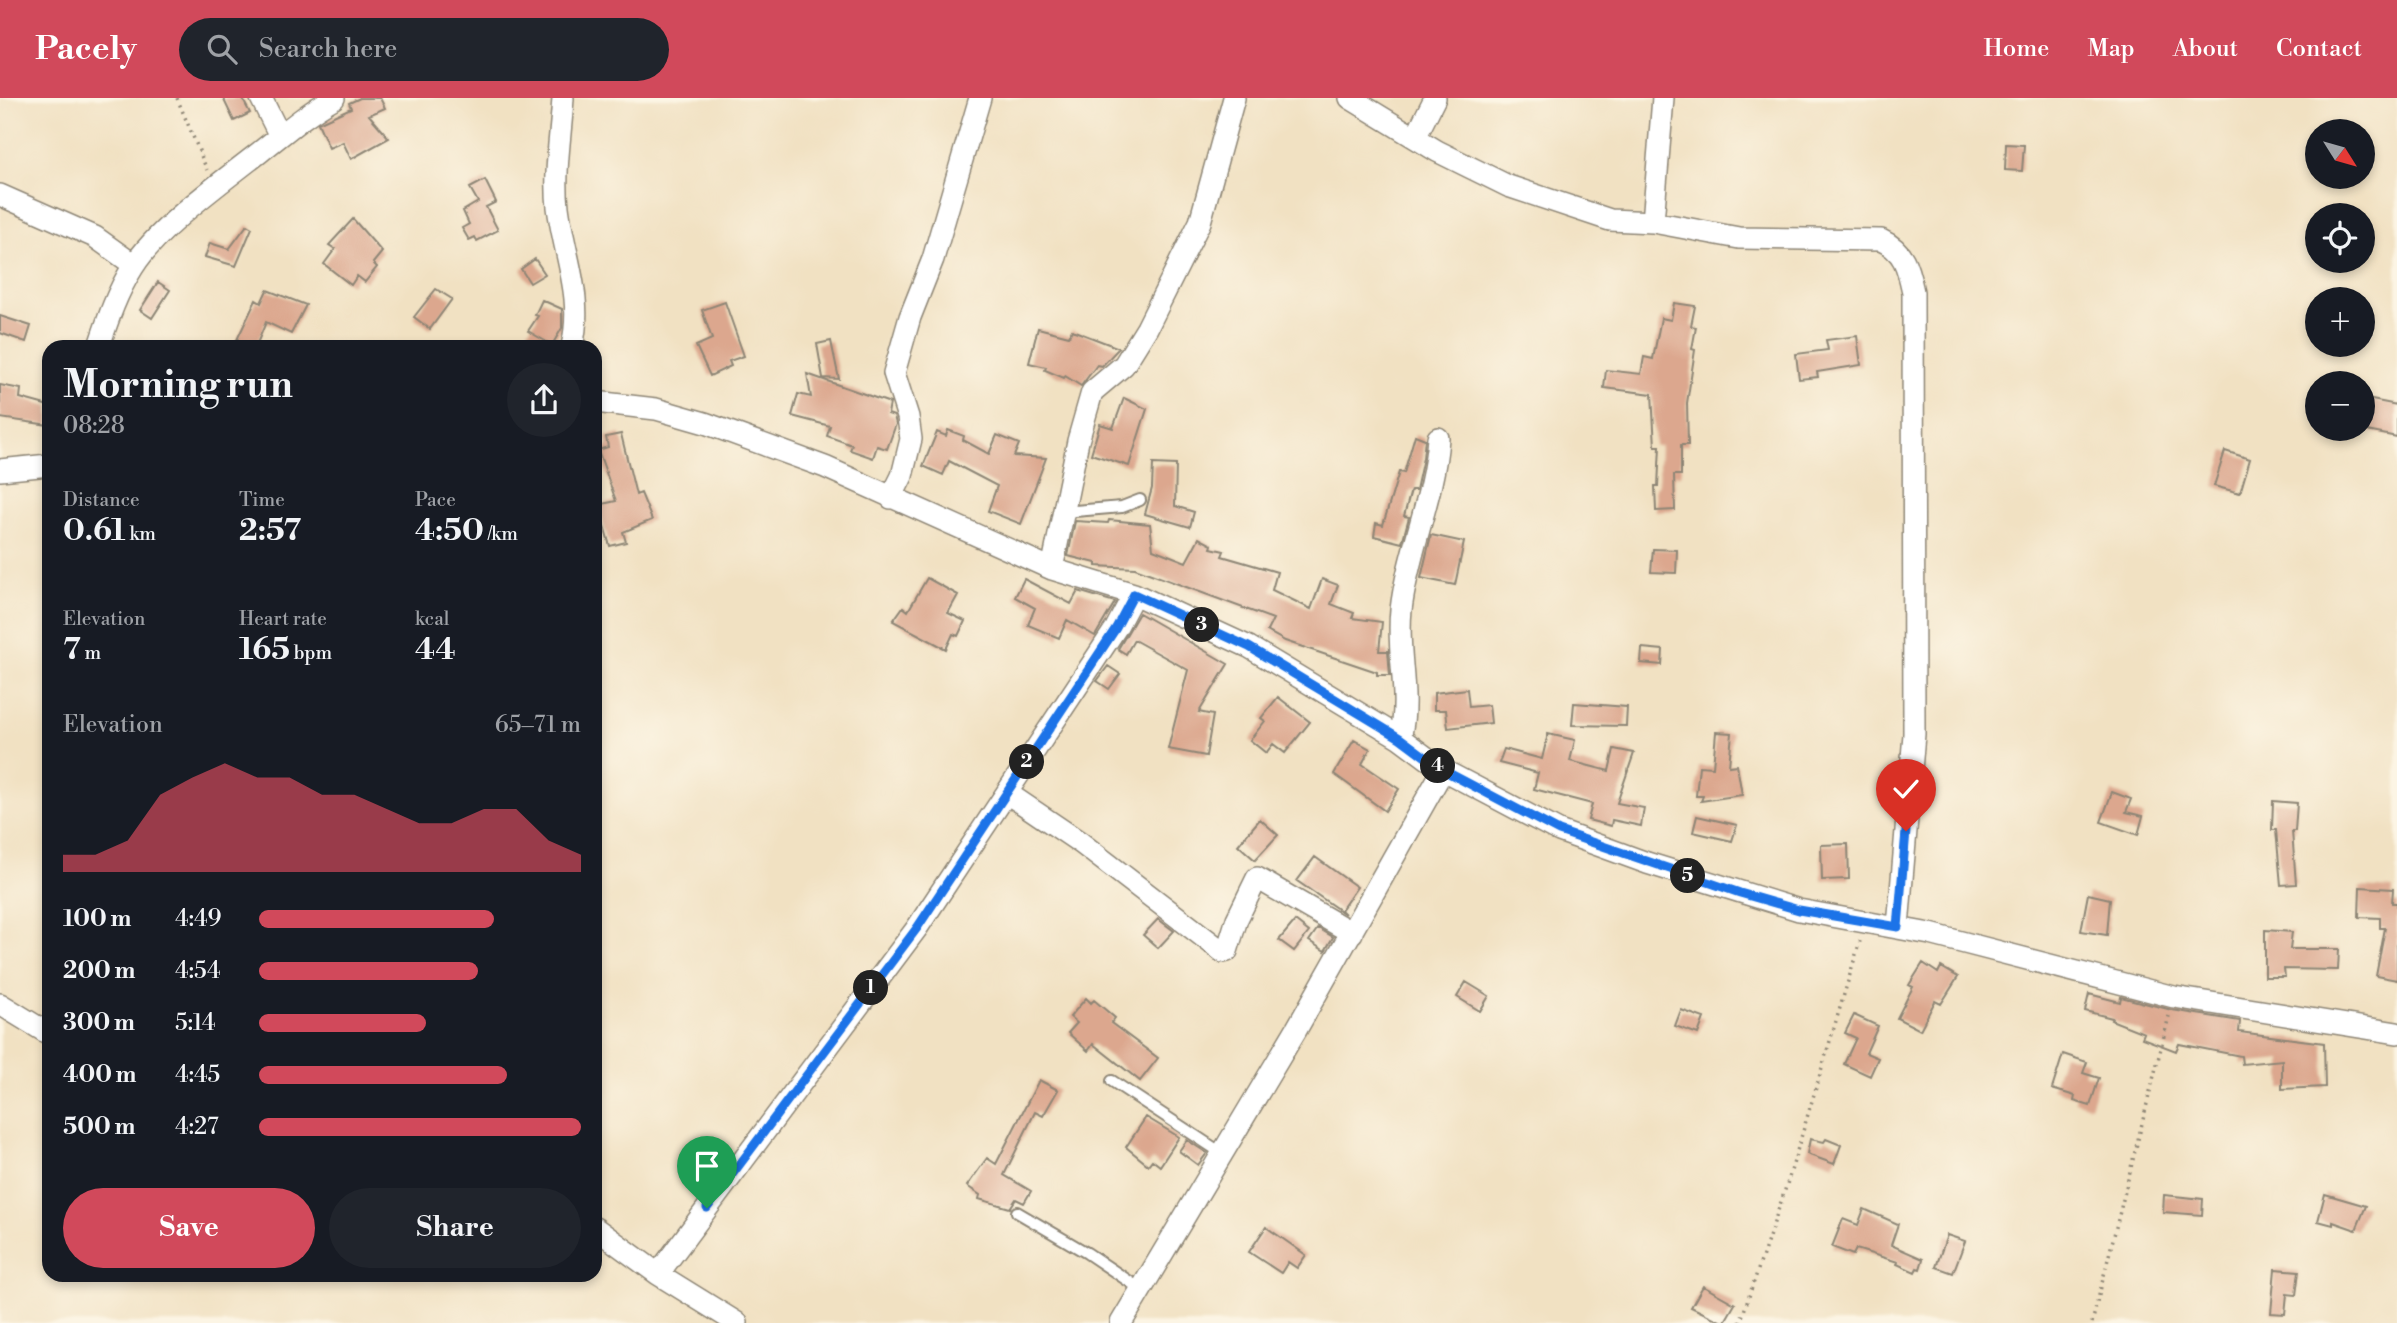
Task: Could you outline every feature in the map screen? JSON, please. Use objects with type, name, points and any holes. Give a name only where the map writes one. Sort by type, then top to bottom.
[{"type":"street","points":[[261,98],[280,136]]},
{"type":"street","points":[[101,340],[115,300],[134,265],[170,226],[280,136],[334,98]]},
{"type":"street","points":[[563,98],[558,206],[576,293],[577,326],[574,340]]},
{"type":"street","points":[[891,498],[902,476],[911,439],[908,417],[894,373],[910,317],[933,259],[980,98]]},
{"type":"street","points":[[1052,569],[1078,441],[1092,392],[1124,365],[1200,222],[1234,98]]},
{"type":"street","points":[[1350,98],[1416,135],[1437,151],[1508,186],[1610,219],[1653,222],[1739,238],[1881,240],[1896,247],[1907,265],[1913,292],[1914,734],[1898,927]]},
{"type":"street","points":[[1416,135],[1434,98]]},
{"type":"street","points":[[1653,222],[1663,98]]},
{"type":"street","points":[[0,195],[95,237],[134,265]]},
{"type":"street","points":[[602,403],[656,409],[705,423],[825,467],[1052,569],[1134,594],[1249,647],[1400,738],[1443,770],[1559,831],[1647,863],[1799,910],[1898,927],[2174,997],[2397,1033]]},
{"type":"street","points":[[1400,738],[1406,715],[1400,615],[1404,585],[1436,465],[1438,438]]},
{"type":"street","points":[[0,470],[42,466]]},
{"type":"street","points":[[659,1273],[917,928],[1116,628],[1134,594]]},
{"type":"street","points":[[1121,1323],[1143,1291],[1352,933],[1443,770]]},
{"type":"street","points":[[1007,793],[1082,843],[1223,952],[1227,951],[1237,919],[1257,878],[1352,933]]},
{"type":"street","points":[[0,1004],[42,1030]]},
{"type":"street","points":[[602,1233],[737,1323]]},
{"type":"lane","points":[[1063,512],[1122,507],[1140,500]]},
{"type":"lane","points":[[1112,1081],[1223,1154]]},
{"type":"lane","points":[[1017,1212],[1087,1252],[1143,1291]]},
{"type":"path","points":[[177,98],[198,155],[217,187]]},
{"type":"path","points":[[1740,1323],[1788,1181],[1865,922]]},
{"type":"path","points":[[2092,1323],[2174,997]]},
{"type":"building","points":[[223,98],[242,98],[250,113],[234,121]]},
{"type":"building","points":[[360,98],[380,98],[385,108],[369,115],[389,138],[351,159],[343,142],[329,148],[318,123],[351,108],[349,103]]},
{"type":"building","points":[[2006,144],[2024,145],[2022,171],[2005,170]]},
{"type":"building","points":[[485,180],[496,202],[486,207],[498,230],[477,241],[475,237],[469,240],[462,228],[469,224],[463,211],[478,202],[470,188]]},
{"type":"building","points":[[353,219],[382,252],[373,263],[377,267],[365,282],[357,276],[351,285],[324,264],[335,249],[329,245]]},
{"type":"building","points":[[247,225],[252,228],[236,266],[205,257],[210,243],[229,249]]},
{"type":"building","points":[[535,259],[545,274],[530,283],[521,269]]},
{"type":"building","points":[[158,282],[170,290],[152,318],[140,310]]},
{"type":"building","points":[[436,289],[452,299],[430,329],[414,317]]},
{"type":"building","points":[[267,290],[306,305],[291,334],[266,322],[258,340],[237,340],[256,300],[261,303]]},
{"type":"building","points":[[542,300],[562,309],[562,328],[555,340],[543,340],[528,331],[538,316],[535,315]]},
{"type":"building","points":[[725,302],[744,356],[729,361],[731,366],[710,376],[696,346],[712,339],[702,310]]},
{"type":"building","points":[[1674,303],[1695,306],[1691,326],[1696,327],[1692,349],[1695,350],[1687,403],[1688,445],[1681,445],[1681,475],[1674,475],[1675,510],[1656,511],[1655,486],[1658,486],[1660,446],[1655,446],[1652,394],[1604,388],[1606,370],[1641,374],[1644,357],[1653,359],[1661,318],[1671,320]]},
{"type":"building","points":[[0,316],[31,326],[26,342],[0,333]]},
{"type":"building","points":[[1038,328],[1069,336],[1072,330],[1119,348],[1102,366],[1097,365],[1081,386],[1065,376],[1064,378],[1045,370],[1046,367],[1029,363]]},
{"type":"building","points":[[1857,336],[1861,365],[1817,372],[1818,377],[1799,379],[1796,354],[1828,350],[1826,340]]},
{"type":"building","points":[[831,341],[839,379],[823,378],[817,344]]},
{"type":"building","points":[[807,374],[890,403],[888,414],[894,416],[896,424],[887,449],[877,446],[873,458],[850,450],[852,445],[827,436],[830,426],[792,416],[798,394],[811,397]]},
{"type":"building","points":[[0,385],[21,389],[20,398],[42,404],[42,424],[0,418]]},
{"type":"building","points":[[1124,398],[1147,409],[1129,466],[1091,454],[1100,424],[1113,428]]},
{"type":"building","points":[[2375,401],[2397,405],[2397,437],[2375,433]]},
{"type":"building","points":[[948,430],[964,436],[963,440],[989,454],[997,435],[1019,444],[1014,456],[1046,458],[1021,524],[988,511],[997,486],[949,461],[943,475],[923,466],[937,432],[946,436]]},
{"type":"building","points":[[621,434],[636,495],[641,493],[652,520],[623,532],[626,542],[610,546],[602,519],[602,504],[616,501],[602,461],[602,449],[608,447],[606,437]]},
{"type":"building","points":[[1415,435],[1425,439],[1423,458],[1416,490],[1411,490],[1404,516],[1409,517],[1402,543],[1374,536],[1376,523],[1383,525],[1399,472],[1404,473]]},
{"type":"building","points":[[2225,451],[2250,459],[2240,493],[2214,486]]},
{"type":"building","points":[[1153,464],[1176,465],[1175,506],[1194,512],[1190,527],[1145,514],[1152,488]]},
{"type":"building","points":[[1109,520],[1150,524],[1153,549],[1186,562],[1199,538],[1212,545],[1211,548],[1224,551],[1222,556],[1277,572],[1272,590],[1311,609],[1322,579],[1338,585],[1331,604],[1354,613],[1352,618],[1382,622],[1379,651],[1388,651],[1390,675],[1377,675],[1377,672],[1285,641],[1267,631],[1273,619],[1135,568],[1096,566],[1096,563],[1068,556],[1075,521],[1108,523]]},
{"type":"building","points":[[1431,535],[1464,542],[1455,585],[1421,578]]},
{"type":"building","points":[[1653,549],[1677,550],[1676,573],[1651,572]]},
{"type":"building","points":[[927,578],[958,595],[948,613],[965,621],[958,636],[953,634],[946,649],[893,621],[903,607],[908,611]]},
{"type":"building","points":[[1024,579],[1071,604],[1078,591],[1115,602],[1095,636],[1067,620],[1059,638],[1028,625],[1035,608],[1015,597]]},
{"type":"building","points":[[1139,613],[1228,664],[1199,712],[1213,715],[1206,756],[1168,749],[1188,670],[1134,640],[1126,654],[1118,649]]},
{"type":"building","points":[[1642,648],[1663,650],[1662,665],[1641,663]]},
{"type":"building","points":[[1108,666],[1120,674],[1109,689],[1097,681]]},
{"type":"building","points":[[1467,689],[1469,707],[1489,705],[1491,723],[1448,728],[1446,710],[1434,710],[1434,693]]},
{"type":"building","points":[[1278,697],[1310,722],[1285,753],[1273,744],[1266,753],[1250,740],[1265,721],[1261,718]]},
{"type":"building","points":[[1574,703],[1627,707],[1626,726],[1572,725]]},
{"type":"building","points":[[1716,732],[1732,733],[1729,766],[1737,765],[1742,795],[1701,801],[1703,796],[1696,796],[1699,766],[1713,767]]},
{"type":"building","points":[[1548,734],[1575,740],[1570,761],[1609,771],[1614,749],[1634,753],[1617,803],[1644,808],[1641,826],[1612,820],[1611,826],[1588,820],[1592,804],[1534,789],[1538,773],[1499,763],[1504,749],[1542,759]]},
{"type":"building","points":[[1354,740],[1370,749],[1362,764],[1399,789],[1385,811],[1334,774]]},
{"type":"building","points":[[2112,792],[2131,799],[2126,812],[2143,816],[2138,835],[2101,822]]},
{"type":"building","points":[[2273,801],[2297,803],[2295,831],[2292,831],[2296,884],[2281,885],[2276,830],[2272,830]]},
{"type":"building","points":[[1697,816],[1737,825],[1732,841],[1693,832]]},
{"type":"building","points":[[1260,819],[1278,835],[1255,860],[1238,845]]},
{"type":"building","points":[[1848,844],[1849,879],[1822,880],[1821,845]]},
{"type":"building","points":[[1315,857],[1357,887],[1341,910],[1345,914],[1297,881]]},
{"type":"building","points":[[2360,887],[2393,889],[2392,903],[2397,903],[2397,980],[2376,976],[2385,928],[2380,928],[2380,918],[2359,917]]},
{"type":"building","points":[[2088,894],[2110,899],[2107,935],[2081,931]]},
{"type":"building","points":[[1158,919],[1174,931],[1158,948],[1143,935]]},
{"type":"building","points":[[1295,921],[1309,932],[1294,951],[1279,940]]},
{"type":"building","points":[[1318,928],[1333,937],[1325,951],[1309,941]]},
{"type":"building","points":[[2265,930],[2292,932],[2290,949],[2339,949],[2338,970],[2284,969],[2285,977],[2265,977]]},
{"type":"building","points":[[1923,963],[1938,973],[1941,967],[1958,977],[1941,1004],[1935,1001],[1920,1030],[1897,1018],[1913,987],[1909,985]]},
{"type":"building","points":[[1466,982],[1489,996],[1480,1011],[1457,997]]},
{"type":"building","points":[[2089,994],[2120,1002],[2121,997],[2172,1010],[2240,1021],[2239,1032],[2324,1043],[2325,1087],[2282,1089],[2282,1060],[2242,1064],[2241,1056],[2179,1044],[2176,1051],[2142,1038],[2144,1033],[2111,1020],[2112,1018],[2085,1011]]},
{"type":"building","points":[[1086,998],[1091,1003],[1094,1000],[1115,1018],[1111,1023],[1158,1058],[1140,1081],[1093,1044],[1088,1051],[1068,1033],[1077,1023],[1070,1017]]},
{"type":"building","points":[[1681,1010],[1704,1018],[1698,1034],[1675,1026]]},
{"type":"building","points":[[1854,1015],[1878,1026],[1866,1053],[1878,1058],[1870,1076],[1844,1064],[1856,1038],[1845,1033]]},
{"type":"building","points":[[2063,1054],[2087,1062],[2083,1073],[2099,1078],[2090,1106],[2074,1101],[2075,1096],[2052,1089]]},
{"type":"building","points":[[1039,1080],[1058,1090],[1043,1116],[1035,1112],[1004,1175],[1031,1191],[1024,1203],[1016,1199],[1010,1208],[979,1199],[980,1195],[967,1186],[987,1158],[996,1164]]},
{"type":"building","points":[[1146,1117],[1179,1137],[1160,1166],[1152,1160],[1148,1165],[1126,1147]]},
{"type":"building","points":[[1810,1139],[1824,1142],[1826,1139],[1841,1145],[1834,1164],[1807,1154]]},
{"type":"building","points":[[1187,1140],[1207,1153],[1198,1165],[1179,1151]]},
{"type":"building","points":[[2325,1194],[2366,1206],[2356,1230],[2333,1222],[2333,1225],[2318,1221]]},
{"type":"building","points":[[2164,1195],[2203,1199],[2202,1215],[2163,1212]]},
{"type":"building","points":[[1864,1209],[1898,1224],[1891,1245],[1923,1259],[1920,1269],[1917,1268],[1915,1272],[1897,1264],[1898,1262],[1856,1249],[1853,1255],[1832,1247],[1843,1219],[1858,1225]]},
{"type":"building","points":[[1266,1227],[1306,1255],[1297,1268],[1288,1262],[1281,1273],[1249,1252]]},
{"type":"building","points":[[1947,1235],[1965,1241],[1953,1273],[1936,1267]]},
{"type":"building","points":[[2275,1269],[2299,1271],[2296,1295],[2287,1294],[2285,1314],[2271,1313]]},
{"type":"building","points":[[1703,1286],[1735,1304],[1724,1323],[1691,1307]]},
{"type":"route","points":[[707,1208],[917,928],[1116,628],[1134,594],[1249,647],[1400,738],[1443,770],[1559,831],[1740,893],[1799,910],[1898,927],[1906,831]]}]
